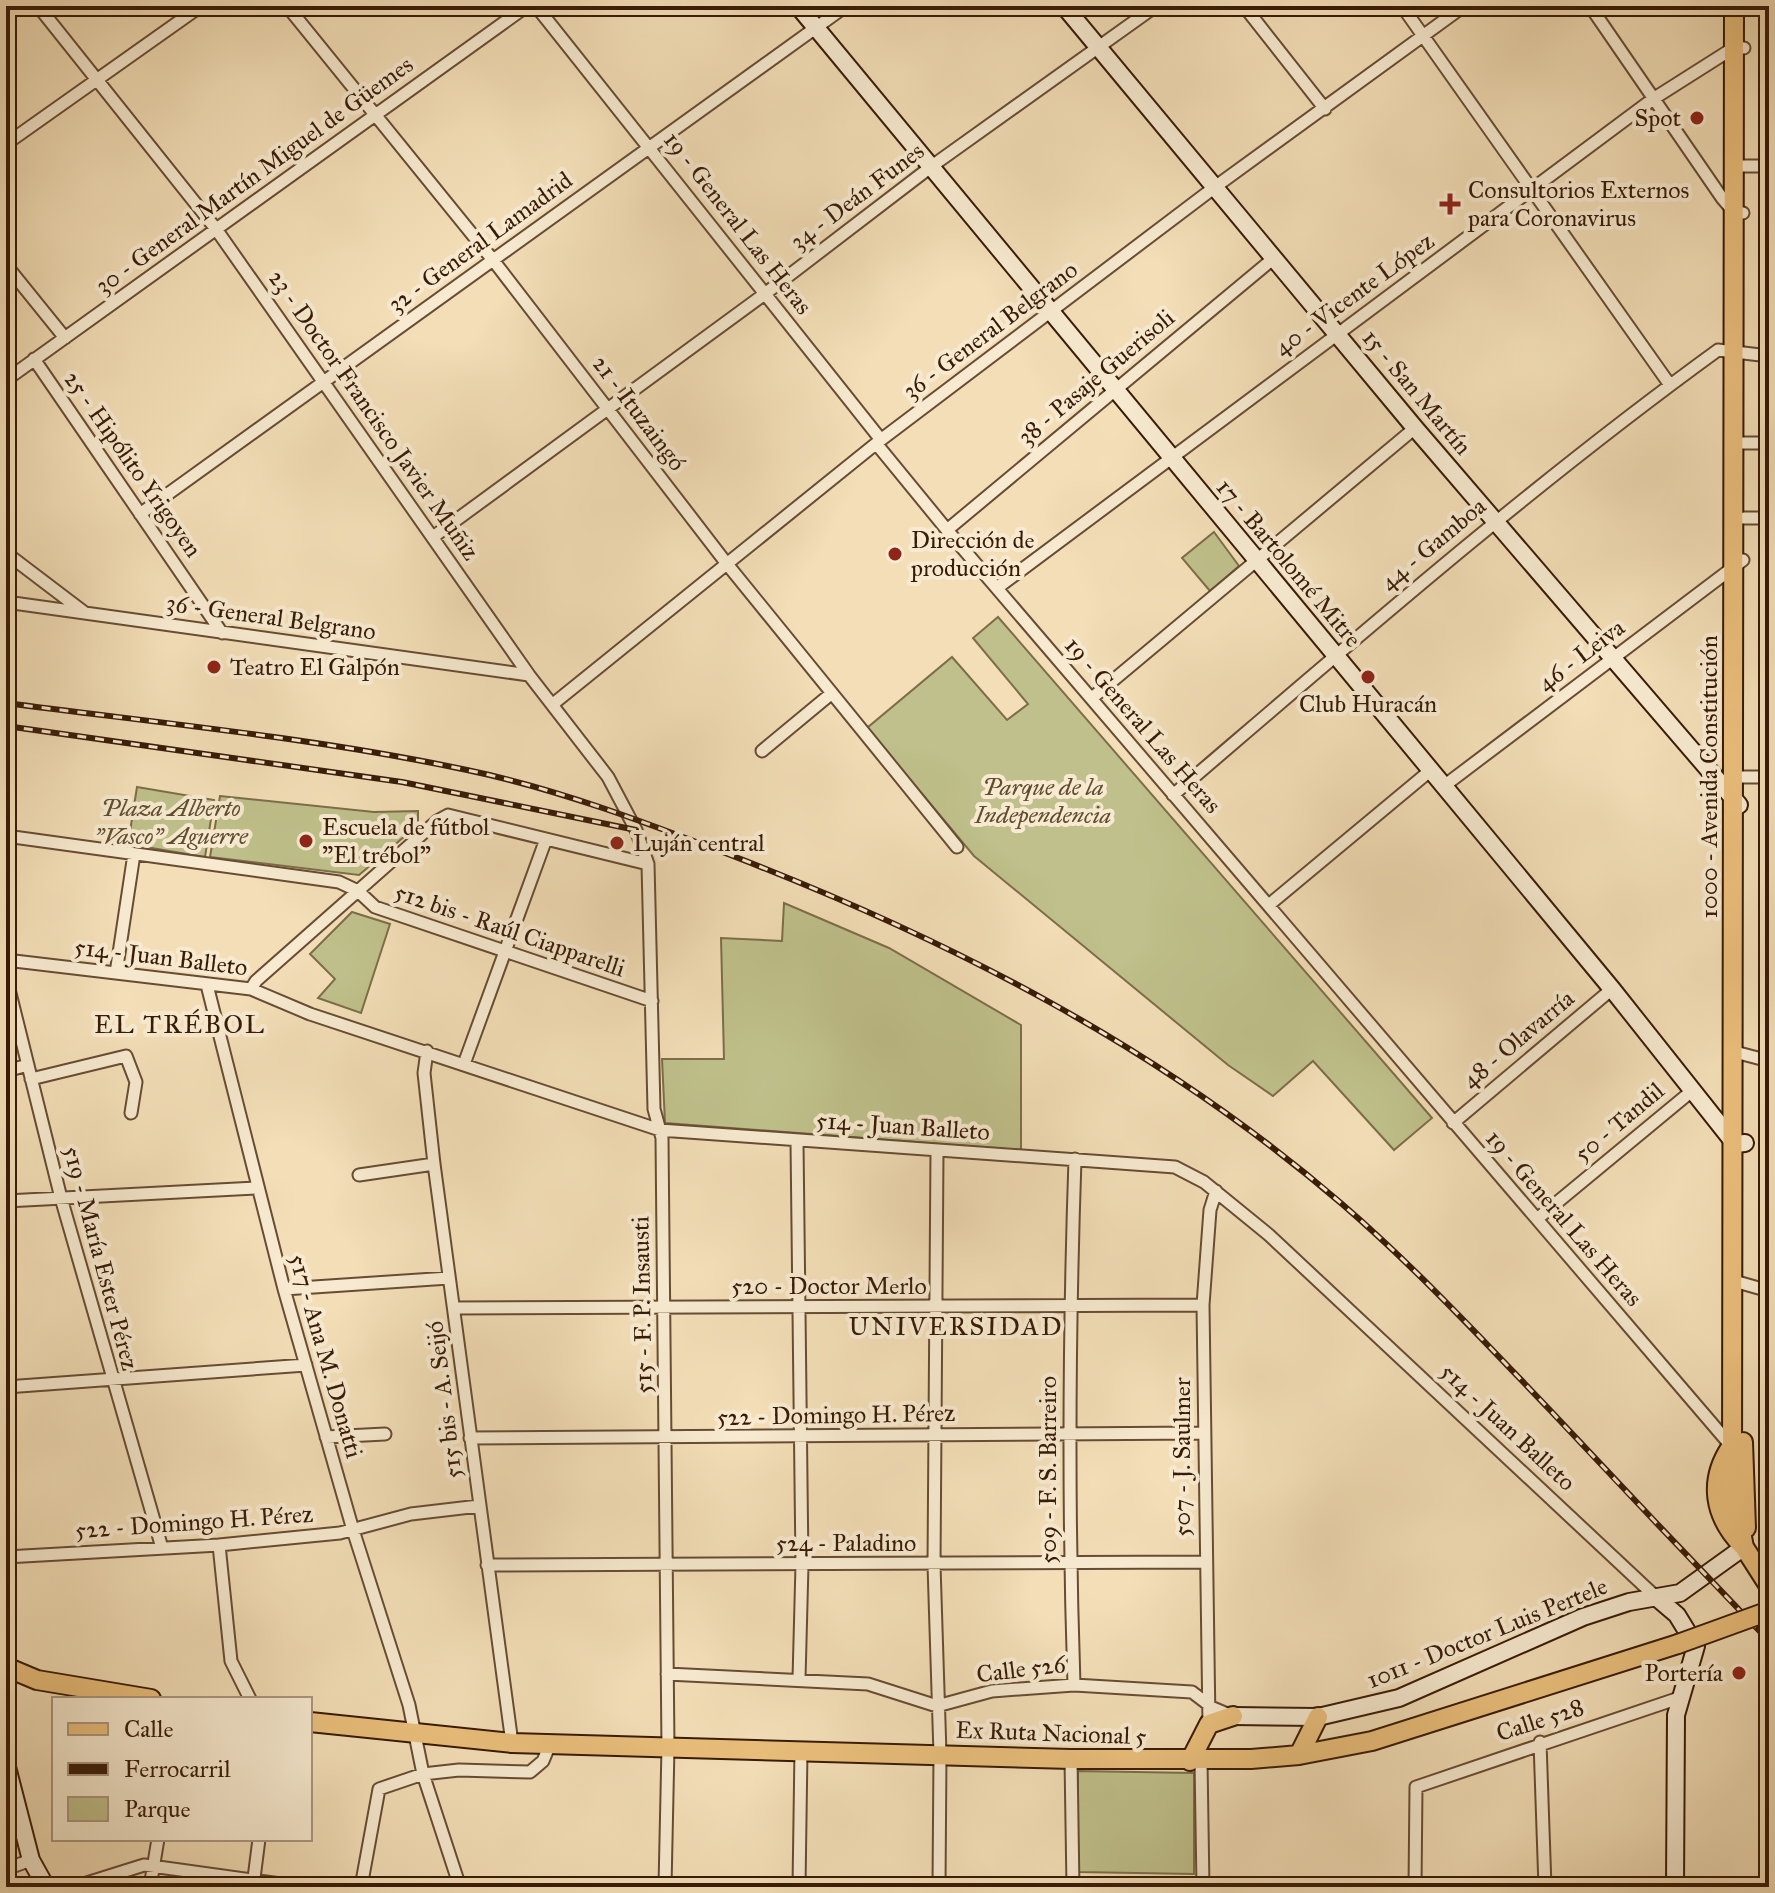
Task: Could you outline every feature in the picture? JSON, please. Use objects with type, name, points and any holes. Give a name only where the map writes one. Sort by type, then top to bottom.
[{"type":"main road","name":"1000 - Avenida Constitución","points":[[1734,6],[1739,47]]},
{"type":"main road","name":"1000 - Avenida Constitución","points":[[1743,6],[1739,47],[1738,564],[1731,788],[1740,1052],[1737,1450],[1747,1513],[1744,1547]]},
{"type":"main road","name":"1000 - Avenida Constitución","points":[[1738,564],[1744,518],[1740,353]]},
{"type":"main road","points":[[1737,1450],[1720,1464],[1715,1483],[1718,1504],[1726,1529],[1744,1547],[1769,1586]]},
{"type":"main road","name":"Ex Ruta Nacional 5","points":[[312,1722],[417,1736],[512,1743],[1195,1761],[1299,1755],[1372,1741],[1687,1645],[1769,1611]]},
{"type":"main road","points":[[6,1667],[37,1680],[89,1693],[130,1697]]},
{"type":"main road","points":[[6,1684],[37,1680]]},
{"type":"main road","points":[[1195,1761],[1209,1724],[1233,1716]]},
{"type":"main road","points":[[1299,1755],[1318,1717]]},
{"type":"street","name":"23 - Doctor Francisco Javier Muñiz","points":[[38,6],[216,229],[529,675],[617,793],[648,864]]},
{"type":"street","points":[[6,144],[201,6]]},
{"type":"street","name":"21 - Ituzaingó","points":[[287,6],[493,260],[727,564],[957,847]]},
{"type":"street","name":"30 - General Martín Miguel de Güemes","points":[[6,380],[527,6]]},
{"type":"street","name":"19 - General Las Heras","points":[[536,6],[766,293],[947,530],[1270,904],[1453,1123],[1737,1450]]},
{"type":"street","name":"17 - Bartolomé Mitre","points":[[798,6],[1169,458],[1740,1144]]},
{"type":"street","name":"32 - General Lamadrid","points":[[140,514],[846,6]]},
{"type":"street","name":"15 - San Martín","points":[[1064,6],[1611,660],[1731,788]]},
{"type":"street","name":"34 - Deán Funes","points":[[433,537],[766,293],[932,166],[1156,6]]},
{"type":"street","points":[[1244,6],[1325,109]]},
{"type":"street","points":[[1402,6],[1670,385]]},
{"type":"street","name":"36 - General Belgrano","points":[[553,704],[878,442],[1215,187],[1464,6]]},
{"type":"street","points":[[1590,6],[1653,99],[1739,213]]},
{"type":"street","name":"40 - Vicente López","points":[[997,588],[1653,99],[1739,47]]},
{"type":"street","points":[[1739,166],[1769,166]]},
{"type":"street","name":"38 - Pasaje Guerisoli","points":[[947,530],[1274,258]]},
{"type":"street","name":"25 - Hipólito Yrigoyen","points":[[6,265],[65,338]]},
{"type":"street","name":"44 - Gamboa","points":[[1173,795],[1495,519],[1718,350],[1740,353]]},
{"type":"street","points":[[1740,353],[1769,356]]},
{"type":"street","name":"25 - Hipólito Yrigoyen","points":[[34,359],[222,633]]},
{"type":"street","points":[[1092,698],[1415,428]]},
{"type":"street","points":[[1743,443],[1769,443]]},
{"type":"street","points":[[1744,518],[1769,518]]},
{"type":"street","points":[[6,553],[86,613]]},
{"type":"street","name":"46 - Leiva","points":[[1444,786],[1738,564]]},
{"type":"street","name":"36 - General Belgrano","points":[[6,602],[529,675]]},
{"type":"street","points":[[762,751],[832,693]]},
{"type":"street","points":[[1270,904],[1431,770]]},
{"type":"street","points":[[1731,788],[1769,777]]},
{"type":"street","points":[[251,989],[256,981],[437,821],[456,815],[648,864]]},
{"type":"street","name":"512 bis - Raúl Ciapparelli","points":[[6,836],[339,882],[358,891],[375,907],[652,1001]]},
{"type":"street","points":[[464,1064],[546,839]]},
{"type":"street","points":[[116,973],[134,854]]},
{"type":"street","name":"515 - F. P. Insausti","points":[[648,864],[654,1109],[660,1130],[664,1307],[668,1747],[665,1887]]},
{"type":"street","name":"514 - Juan Balleto","points":[[6,960],[251,989],[310,1014],[660,1130],[1175,1167],[1216,1191],[1269,1235],[1657,1598]]},
{"type":"street","name":"519 - María Ester Pérez","points":[[6,977],[61,1198],[162,1548]]},
{"type":"street","name":"517 - Ana M. Donatti","points":[[207,985],[284,1289],[353,1530],[402,1683],[417,1736],[423,1774],[460,1887]]},
{"type":"street","name":"48 - Olavarría","points":[[1453,1123],[1612,989]]},
{"type":"street","name":"515 bis - A. Seijó","points":[[427,1051],[424,1073],[434,1164],[512,1743]]},
{"type":"street","points":[[1740,1052],[1769,1061]]},
{"type":"street","points":[[31,1079],[126,1056],[136,1082],[131,1113]]},
{"type":"street","points":[[6,1071],[28,1065]]},
{"type":"street","name":"50 - Tandil","points":[[1537,1219],[1693,1090]]},
{"type":"street","points":[[797,1142],[802,1565],[799,1679]]},
{"type":"street","points":[[937,1151],[934,1565],[940,1754],[939,1887]]},
{"type":"street","name":"509 - F. S. Barreiro","points":[[1074,1685],[1070,1562],[1070,1305],[1075,1159]]},
{"type":"street","points":[[359,1175],[434,1164]]},
{"type":"street","points":[[6,1201],[256,1188]]},
{"type":"street","name":"507 - J. Saulmer","points":[[1209,1724],[1204,1562],[1203,1305],[1210,1210],[1216,1191]]},
{"type":"street","points":[[284,1289],[449,1278]]},
{"type":"street","points":[[1739,1282],[1769,1291]]},
{"type":"street","name":"520 - Doctor Merlo","points":[[455,1308],[1203,1305]]},
{"type":"street","points":[[6,1387],[306,1365]]},
{"type":"street","name":"522 - Domingo H. Pérez","points":[[470,1438],[1070,1437],[1203,1433]]},
{"type":"street","points":[[326,1437],[385,1434]]},
{"type":"street","name":"522 - Domingo H. Pérez","points":[[6,1557],[219,1545],[353,1530],[411,1514],[479,1506]]},
{"type":"street","points":[[219,1545],[231,1661],[249,1697]]},
{"type":"street","name":"1011 - Doctor Luis Pertele","points":[[1233,1716],[1318,1717],[1399,1698],[1583,1617],[1629,1602],[1657,1598],[1696,1584],[1744,1547]]},
{"type":"street","name":"524 - Paladino","points":[[487,1565],[1204,1562]]},
{"type":"street","points":[[1657,1598],[1677,1615],[1687,1645],[1675,1733],[1675,1887]]},
{"type":"street","points":[[667,1674],[868,1684],[937,1706]]},
{"type":"street","name":"Calle 526","points":[[937,1706],[992,1691],[1074,1685],[1192,1692],[1233,1716]]},
{"type":"street","name":"Calle 528","points":[[1415,1887],[1416,1787],[1540,1742],[1679,1698]]},
{"type":"street","points":[[1540,1742],[1545,1887]]},
{"type":"street","points":[[361,1887],[379,1789],[423,1774],[459,1770],[530,1772],[543,1761],[550,1744]]},
{"type":"street","points":[[799,1887],[801,1750]]},
{"type":"street","points":[[1071,1759],[1073,1887]]},
{"type":"street","points":[[1195,1761],[1203,1887]]},
{"type":"street","points":[[6,1763],[31,1860],[46,1887]]},
{"type":"street","points":[[150,1887],[158,1841]]},
{"type":"street","points":[[254,1883],[259,1841]]},
{"type":"street","points":[[6,1869],[31,1860]]},
{"type":"street","points":[[74,1887],[137,1866],[153,1865],[254,1883],[303,1887]]},
{"type":"green space","points":[[1214,532],[1239,566],[1210,591],[1182,558]]},
{"type":"green space","name":"Parque de la Independencia","points":[[998,617],[1432,1118],[1394,1150],[1313,1061],[1273,1096],[1228,1065],[974,856],[867,728],[952,657],[1007,720],[1028,704],[973,638]]},
{"type":"green space","name":"Plaza Alberto \"Vasco\" Aguerre","points":[[137,787],[214,800],[205,857],[128,844]]},
{"type":"green space","name":"Escuela de fútbol \"El trébol\"","points":[[220,796],[374,812],[418,811],[418,825],[359,875],[210,857]]},
{"type":"green space","points":[[784,903],[889,948],[1021,1025],[1021,1150],[665,1123],[662,1059],[724,1059],[721,938],[782,941]]},
{"type":"green space","points":[[352,912],[390,924],[361,1013],[318,998],[335,979],[310,954]]},
{"type":"green space","points":[[1078,1771],[1194,1773],[1194,1874],[1078,1872]]},
{"type":"railway","points":[[6,703],[353,749],[467,770],[535,787],[635,819],[733,856],[896,924],[975,963],[1128,1048],[1202,1096],[1342,1204],[1473,1329],[1769,1641]]},
{"type":"railway","points":[[6,726],[402,782],[636,830]]},
{"type":"place","name":"Spot","points":[[1697,118]]},
{"type":"place","name":"Consultorios Externos para Coronavirus","points":[[1450,204]]},
{"type":"place","name":"Dirección de producción","points":[[895,554]]},
{"type":"place","name":"Teatro El Galpón","points":[[214,667]]},
{"type":"place","name":"Club Huracán","points":[[1368,677]]},
{"type":"place","name":"Escuela de fútbol \"El trébol\"","points":[[306,841]]},
{"type":"place","name":"Luján central","points":[[617,843]]},
{"type":"place","name":"Portería","points":[[1739,1673]]},
{"type":"district","name":"EL TRÉBOL","points":[[180,1024]]},
{"type":"district","name":"UNIVERSIDAD","points":[[956,1326]]}]
